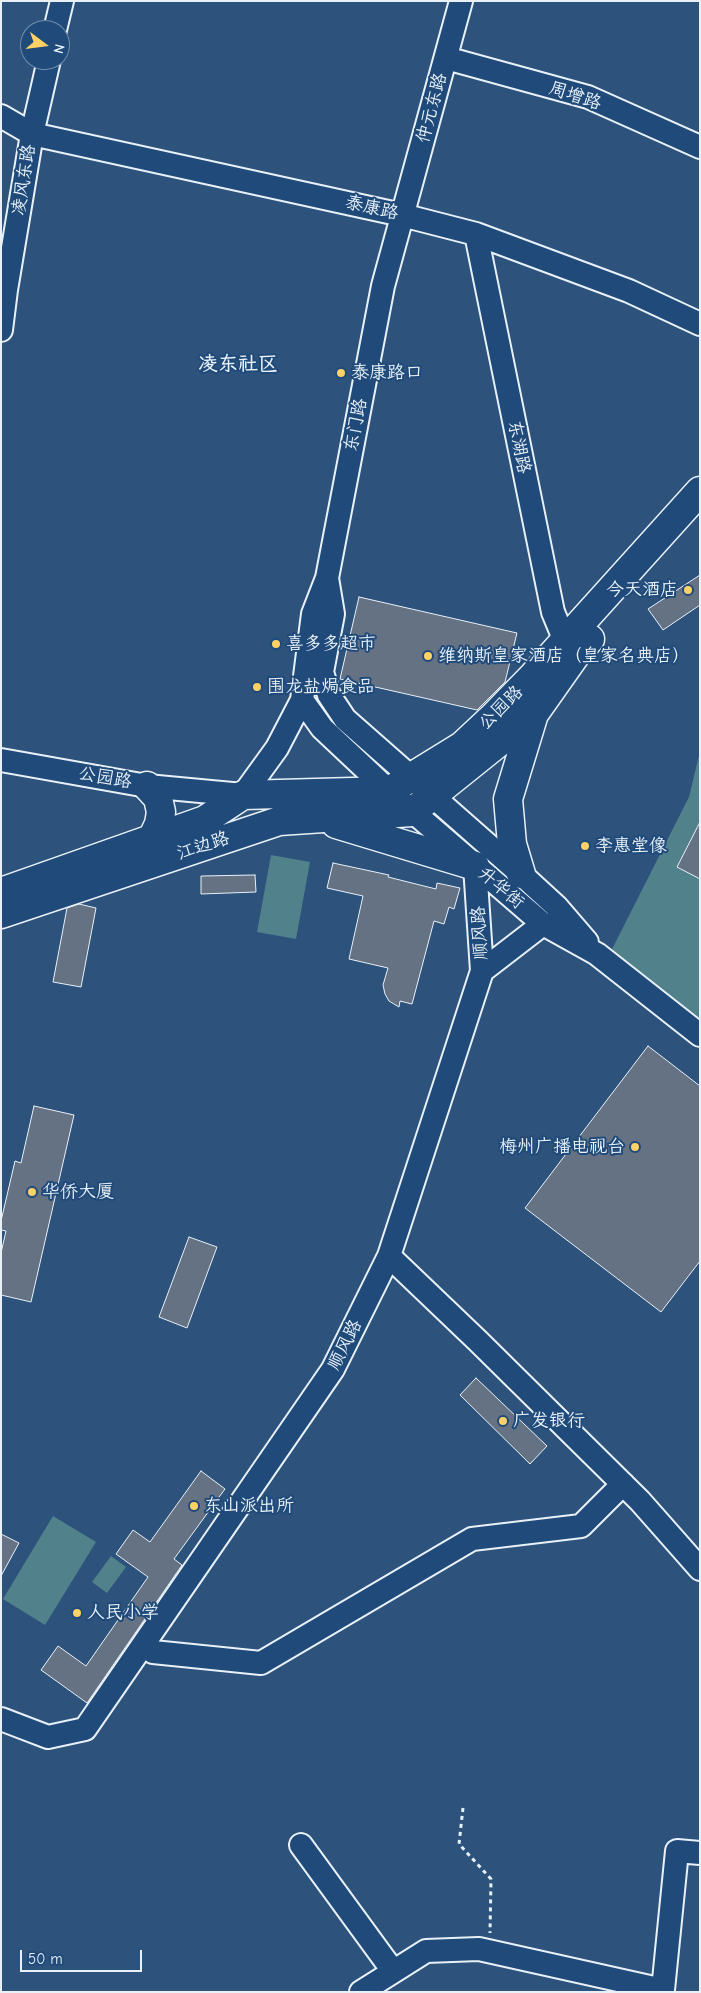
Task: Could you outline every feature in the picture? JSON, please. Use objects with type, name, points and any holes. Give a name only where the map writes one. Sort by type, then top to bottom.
[{"type":"main road","name":"公园路","points":[[422,804],[534,714],[571,647],[700,491]]},
{"type":"main road","name":"公园路","points":[[243,794],[400,784],[462,746],[571,647],[700,518]]},
{"type":"main road","points":[[521,874],[512,844],[508,799],[534,714]]},
{"type":"main road","points":[[147,786],[158,798],[161,812],[159,824],[152,839]]},
{"type":"main road","name":"江边路","points":[[1,892],[205,820],[243,794]]},
{"type":"main road","name":"江边路","points":[[1,914],[279,821],[320,819],[422,804]]},
{"type":"main road","points":[[320,819],[475,866]]},
{"type":"street","points":[[57,20],[62,1]]},
{"type":"street","name":"仲元东路","points":[[402,215],[461,1]]},
{"type":"street","name":"周增路","points":[[446,58],[588,98],[700,147]]},
{"type":"street","name":"凌风东路","points":[[1,330],[32,134],[46,70]]},
{"type":"street","name":"泰康路","points":[[1,116],[32,134],[402,215],[476,234],[629,291],[700,324]]},
{"type":"street","name":"东门路","points":[[302,700],[313,614],[328,578],[382,286],[402,215]]},
{"type":"street","name":"东湖路","points":[[476,234],[552,612],[571,647]]},
{"type":"street","name":"东门路","points":[[328,578],[333,614],[322,672],[328,695],[345,719],[400,784]]},
{"type":"street","points":[[243,794],[277,748],[302,700],[322,728],[400,784],[422,804]]},
{"type":"street","name":"公园路","points":[[1,760],[147,786],[243,794]]},
{"type":"street","name":"升华街","points":[[422,804],[475,866],[543,924],[597,954],[700,1036]]},
{"type":"street","name":"升华街","points":[[422,804],[521,874],[556,906],[597,954]]},
{"type":"street","name":"顺风路","points":[[1,1719],[48,1737],[85,1729],[333,1369],[389,1256],[482,971],[475,866]]},
{"type":"street","name":"顺风路","points":[[482,971],[543,924]]},
{"type":"street","points":[[389,1256],[478,1340],[623,1484],[700,1569]]},
{"type":"street","points":[[153,1652],[261,1663],[472,1539],[582,1526],[623,1484]]},
{"type":"street","points":[[301,1845],[393,1971]]},
{"type":"street","points":[[361,1992],[426,1951],[479,1949],[663,1990],[677,1851],[700,1853]]},
{"type":"path","points":[[463,1808],[459,1844],[490,1879],[490,1937]]},
{"type":"green space","points":[[700,751],[700,1038],[606,961],[689,797]]},
{"type":"green space","points":[[271,855],[310,862],[296,939],[257,932]]},
{"type":"green space","points":[[53,1516],[96,1542],[45,1625],[3,1599]]},
{"type":"green space","points":[[111,1556],[126,1567],[107,1593],[92,1582]]},
{"type":"building","name":"今天酒店","points":[[700,575],[700,605],[663,630],[648,609]]},
{"type":"building","name":"维纳斯皇家酒店（皇家名典店）","points":[[359,597],[517,633],[505,682],[477,710],[340,679]]},
{"type":"building","points":[[700,822],[700,879],[677,867]]},
{"type":"building","points":[[333,863],[389,875],[388,877],[436,889],[437,883],[460,888],[454,909],[449,907],[444,924],[434,921],[412,1004],[400,1001],[399,1007],[389,1001],[383,985],[388,968],[349,959],[363,896],[327,888]]},
{"type":"building","points":[[255,875],[256,892],[201,894],[201,876]]},
{"type":"building","points":[[79,904],[96,908],[81,987],[53,982],[67,908]]},
{"type":"building","name":"梅州广播电视台","points":[[648,1046],[700,1086],[700,1261],[661,1312],[525,1208]]},
{"type":"building","name":"华侨大厦","points":[[34,1106],[74,1115],[31,1302],[1,1295],[1,1253],[6,1231],[1,1230],[1,1221],[15,1161],[21,1163]]},
{"type":"building","points":[[189,1237],[217,1247],[187,1328],[159,1317]]},
{"type":"building","name":"广发银行","points":[[476,1378],[547,1446],[530,1464],[460,1395]]},
{"type":"building","points":[[201,1471],[225,1489],[174,1559],[182,1565],[87,1703],[41,1670],[58,1646],[86,1666],[148,1577],[116,1554],[133,1530],[150,1542]]},
{"type":"building","points":[[1,1534],[19,1543],[1,1576]]},
{"type":"place","name":"泰康路口","points":[[341,373]]},
{"type":"place","name":"今天酒店","points":[[688,590]]},
{"type":"place","name":"喜多多超市","points":[[276,644]]},
{"type":"place","name":"维纳斯皇家酒店（皇家名典店）","points":[[428,656]]},
{"type":"place","name":"围龙盐焗食品","points":[[257,687]]},
{"type":"place","name":"李惠堂像","points":[[585,846]]},
{"type":"place","name":"梅州广播电视台","points":[[635,1147]]},
{"type":"place","name":"华侨大厦","points":[[32,1192]]},
{"type":"place","name":"广发银行","points":[[503,1421]]},
{"type":"place","name":"东山派出所","points":[[194,1506]]},
{"type":"place","name":"人民小学","points":[[77,1613]]},
{"type":"district","name":"凌东社区","points":[[238,364]]}]
